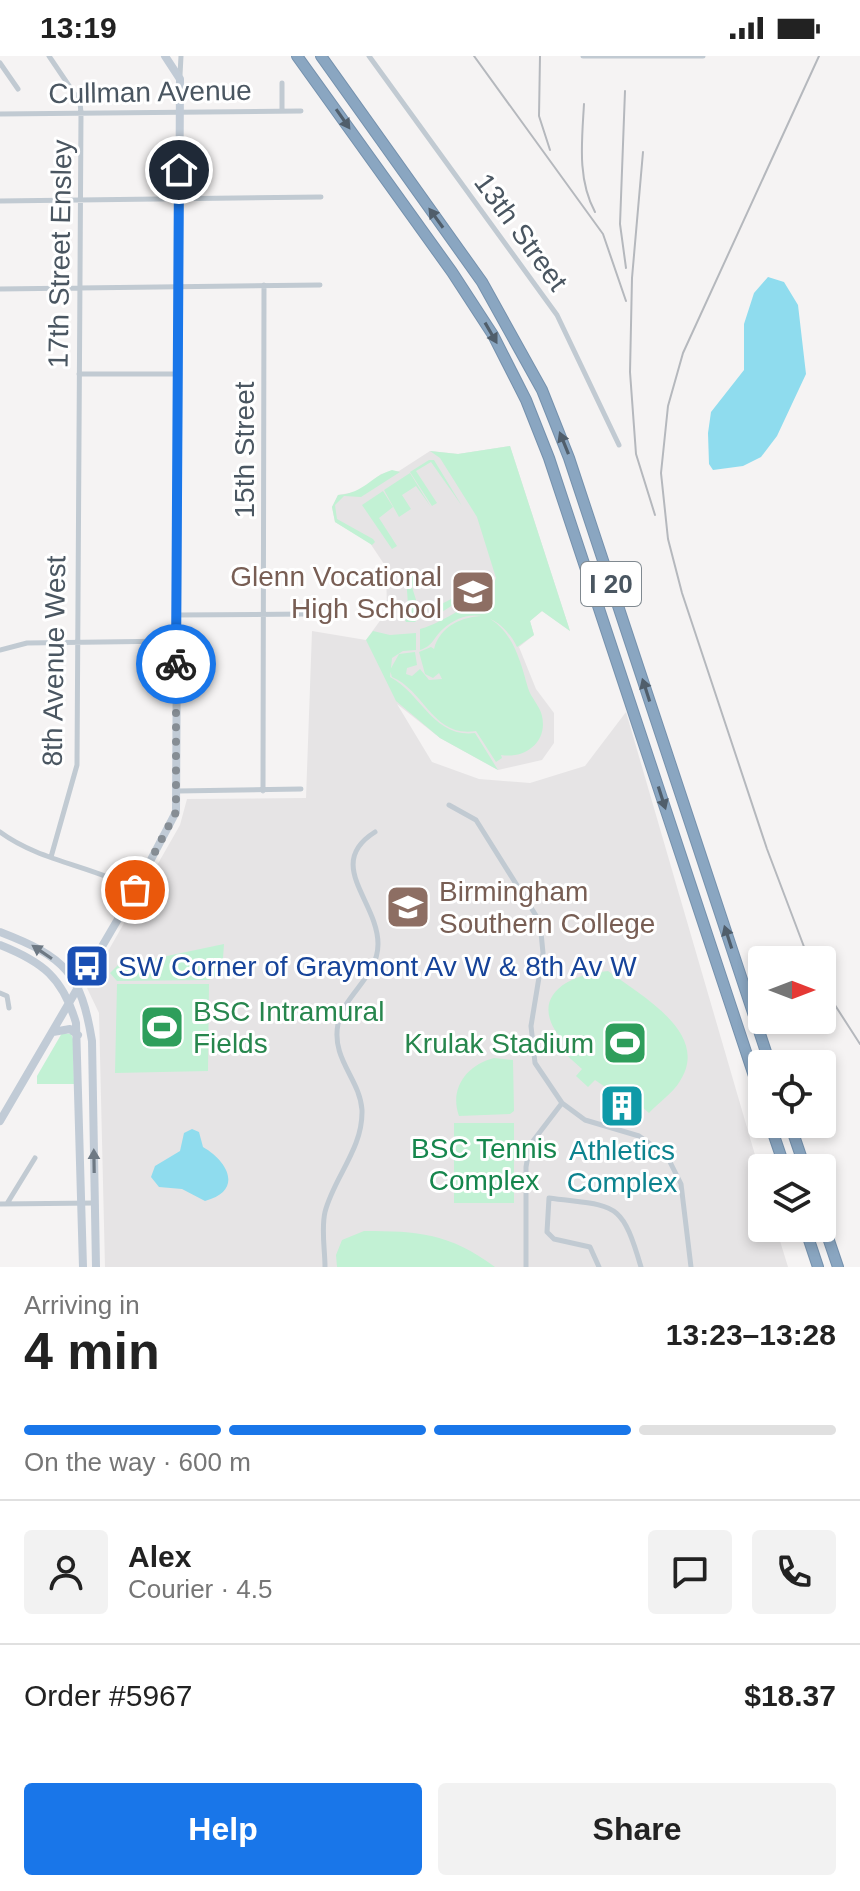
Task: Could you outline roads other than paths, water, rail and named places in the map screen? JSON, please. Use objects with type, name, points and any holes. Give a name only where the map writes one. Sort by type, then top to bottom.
[{"type":"highway","name":"I 20","points":[[297,56],[452,272],[493,335],[526,400],[549,458],[748,1058]]},
{"type":"highway","name":"I 20","points":[[321,56],[482,282],[542,390],[569,458],[765,1050]]},
{"type":"highway","points":[[810,1242],[818,1267]]},
{"type":"highway","points":[[829,1242],[838,1267]]},
{"type":"street","points":[[50,58],[59,56]]},
{"type":"street","points":[[165,56],[180,79]]},
{"type":"street","points":[[0,1121],[170,827],[178,791],[177,286],[181,56]]},
{"type":"street","name":"13th Street","points":[[369,56],[557,315],[619,445]]},
{"type":"street","points":[[583,56],[703,56]]},
{"type":"street","name":"17th Street Ensley","points":[[50,58],[80,102],[81,113],[79,463]]},
{"type":"street","points":[[0,63],[18,89]]},
{"type":"street","points":[[282,83],[282,110]]},
{"type":"street","name":"Cullman Avenue","points":[[0,114],[301,111]]},
{"type":"street","points":[[0,201],[321,197]]},
{"type":"street","name":"15th Street","points":[[263,791],[264,285]]},
{"type":"street","points":[[0,289],[320,285]]},
{"type":"street","points":[[79,374],[177,374]]},
{"type":"street","name":"8th Avenue West","points":[[51,857],[77,765],[79,463]]},
{"type":"street","points":[[176,615],[306,614]]},
{"type":"street","points":[[0,650],[27,643],[176,641]]},
{"type":"street","points":[[178,791],[301,789]]},
{"type":"street","points":[[449,805],[476,820],[540,922],[543,953],[531,1026],[531,1048],[546,1085],[562,1103],[585,1120],[639,1136],[667,1156],[681,1184],[691,1267]]},
{"type":"street","points":[[0,832],[21,846],[114,878],[135,890]]},
{"type":"street","points":[[325,1267],[324,1215],[362,1128],[358,1094],[339,1058],[338,1022],[344,1005],[369,974],[378,945],[377,928],[354,878],[352,865],[356,847],[375,832]]},
{"type":"street","points":[[0,932],[44,952],[78,983],[92,1041],[96,1267]]},
{"type":"street","points":[[0,945],[38,963],[58,981],[70,1001],[78,1035],[83,1267]]},
{"type":"street","points":[[0,993],[7,996],[9,1008]]},
{"type":"street","points":[[52,1032],[70,1029],[78,1035]]},
{"type":"street","points":[[526,1267],[526,1167],[530,1145],[562,1103]]},
{"type":"street","points":[[4,1204],[35,1158]]},
{"type":"street","points":[[599,1267],[590,1247],[554,1239],[547,1232],[549,1198],[609,1206],[626,1220],[641,1267]]},
{"type":"street","points":[[4,1204],[95,1203]]},
{"type":"water","points":[[768,277],[784,282],[798,305],[806,374],[777,436],[761,457],[743,466],[713,470],[709,464],[711,412],[744,370],[744,324],[754,293]]},
{"type":"water","points":[[192,1129],[199,1132],[203,1147],[220,1160],[228,1176],[224,1190],[205,1201],[182,1189],[159,1187],[151,1177],[155,1166],[180,1151],[184,1133]]},
{"type":"railway","points":[[474,56],[603,234],[626,301]]},
{"type":"railway","points":[[540,56],[539,116],[550,150]]},
{"type":"railway","points":[[804,946],[767,849],[682,593],[668,539],[661,473],[668,406],[683,353],[819,56]]},
{"type":"railway","points":[[625,91],[620,224],[626,268]]},
{"type":"railway","points":[[584,104],[583,173],[595,212]]},
{"type":"railway","points":[[643,152],[632,278],[630,372],[636,454],[655,515]]},
{"type":"railway","points":[[836,1007],[860,1044]]},
{"type":"place","name":"Glenn Vocational High School","points":[[473,592]]},
{"type":"place","name":"Birmingham Southern College","points":[[408,907]]},
{"type":"place","name":"SW Corner of Graymont Av W & 8th Av W","points":[[87,966]]},
{"type":"place","name":"BSC Intramural Fields","points":[[162,1027]]},
{"type":"place","name":"Krulak Stadium","points":[[625,1043]]},
{"type":"place","name":"Athletics Complex","points":[[622,1106]]},
{"type":"park label","name":"BSC Tennis Complex","points":[[484,1164]]}]
